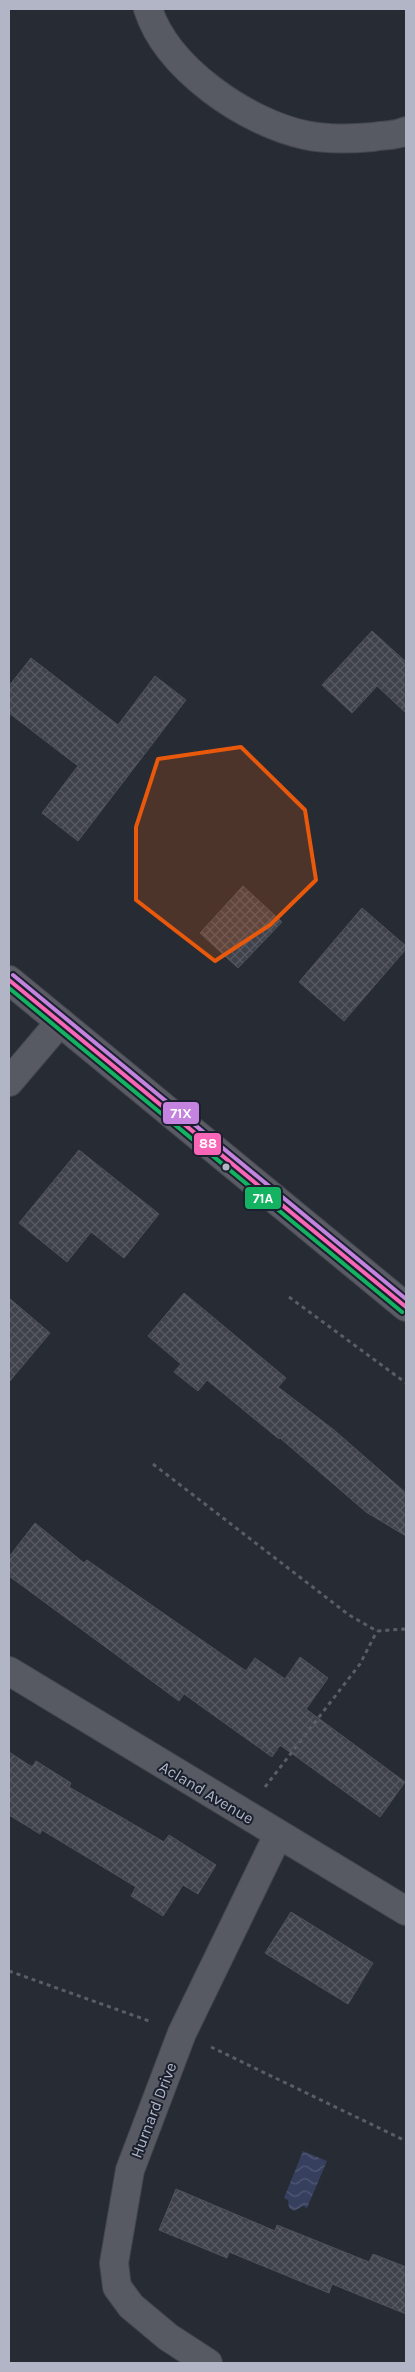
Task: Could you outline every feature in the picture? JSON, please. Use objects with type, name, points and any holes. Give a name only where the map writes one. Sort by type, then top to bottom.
[{"type":"main road","points":[[9,980],[406,1307]]},
{"type":"street","points":[[148,9],[151,20],[180,63],[217,94],[260,121],[305,135],[349,140],[406,131]]},
{"type":"street","points":[[9,1082],[60,1022]]},
{"type":"street","name":"Acland Avenue","points":[[9,1671],[244,1815],[406,1911]]},
{"type":"street","name":"Hurnard Drive","points":[[208,2363],[168,2337],[131,2306],[117,2287],[114,2263],[130,2170],[182,2033],[278,1835]]},
{"type":"path","points":[[289,1297],[406,1383]]},
{"type":"path","points":[[153,1464],[350,1615],[377,1631],[406,1630]]},
{"type":"path","points":[[244,1815],[360,1664],[377,1631]]},
{"type":"highlighted area","points":[[241,747],[305,810],[316,880],[270,925],[215,961],[136,900],[136,827],[158,759]]},
{"type":"water","points":[[303,2151],[327,2161],[307,2208],[303,2206],[294,2211],[289,2208],[288,2200],[284,2198]]},
{"type":"building","points":[[372,631],[406,662],[406,713],[377,686],[352,713],[322,685]]},
{"type":"building","points":[[31,658],[118,725],[155,676],[186,700],[78,841],[42,813],[78,766],[9,713],[9,686]]},
{"type":"building","points":[[243,886],[282,922],[238,968],[200,933]]},
{"type":"building","points":[[362,908],[406,946],[406,949],[344,1021],[299,982]]},
{"type":"building","points":[[79,1150],[159,1214],[124,1258],[91,1232],[67,1262],[19,1223]]},
{"type":"building","points":[[184,1293],[286,1378],[278,1387],[334,1430],[406,1493],[406,1536],[366,1512],[280,1438],[207,1380],[198,1391],[174,1372],[181,1364],[148,1336]]},
{"type":"building","points":[[9,1298],[50,1333],[9,1382]]},
{"type":"building","points":[[35,1523],[84,1563],[87,1560],[246,1671],[255,1658],[285,1679],[300,1657],[328,1678],[306,1709],[405,1782],[380,1817],[280,1745],[272,1757],[184,1694],[179,1701],[9,1576],[9,1557]]},
{"type":"building","points":[[9,1752],[32,1767],[36,1761],[71,1783],[69,1787],[164,1842],[169,1835],[216,1865],[198,1894],[183,1885],[163,1916],[131,1896],[136,1887],[42,1830],[40,1834],[9,1815]]},
{"type":"building","points":[[291,1912],[373,1963],[348,2004],[265,1953]]},
{"type":"building","points":[[176,2189],[275,2231],[277,2225],[369,2262],[373,2254],[406,2267],[406,2314],[332,2284],[329,2293],[229,2252],[227,2258],[159,2230]]},
{"type":"transit line","name":"71X","points":[[13,975],[406,1299]]},
{"type":"transit line","name":"88","points":[[9,980],[406,1307]]},
{"type":"transit line","name":"71A","points":[[9,988],[402,1312]]}]
